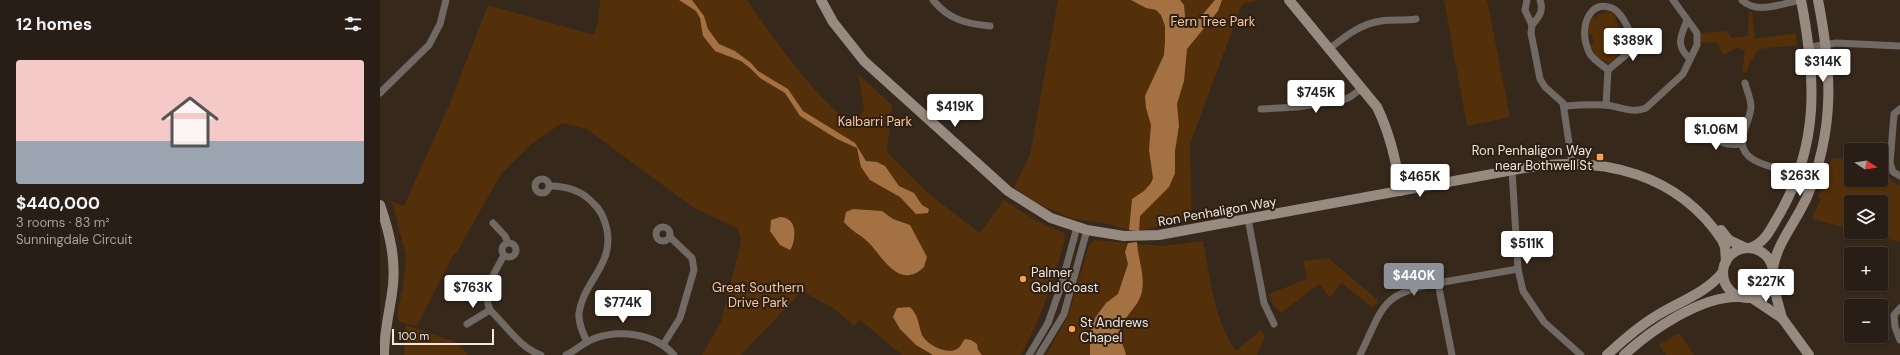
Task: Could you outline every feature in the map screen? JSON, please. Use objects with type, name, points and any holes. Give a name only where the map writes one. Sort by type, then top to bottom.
[{"type":"street","points":[[380,93],[429,45],[440,24],[446,0]]},
{"type":"street","name":"Ron Penhaligon Way","points":[[821,0],[833,22],[864,61],[1008,191],[1051,218],[1087,230],[1105,234],[1144,236],[1248,219],[1547,164],[1572,163],[1608,166],[1637,174],[1667,188],[1709,216],[1729,240],[1748,248]]},
{"type":"street","points":[[933,0],[942,11],[952,18],[962,22],[990,26]]},
{"type":"street","points":[[1289,0],[1377,107],[1386,126],[1394,151],[1401,191]]},
{"type":"street","points":[[1527,0],[1525,10],[1532,25]]},
{"type":"street","points":[[1540,0],[1542,7],[1541,13],[1532,25],[1531,33],[1540,79],[1545,87],[1560,98],[1564,106],[1572,163]]},
{"type":"street","points":[[1564,106],[1606,105],[1636,111],[1646,108],[1683,74],[1689,58],[1696,48],[1698,39],[1697,33],[1673,0]]},
{"type":"street","points":[[1607,355],[1651,319],[1705,290],[1724,267],[1733,253],[1758,245],[1767,234],[1784,207],[1798,174],[1806,142],[1812,104],[1810,47],[1801,0],[1758,8],[1748,5],[1742,0]]},
{"type":"street","points":[[1782,318],[1772,281],[1776,252],[1795,222],[1809,192],[1822,148],[1827,122],[1829,93],[1826,44],[1818,0]]},
{"type":"street","points":[[1606,105],[1608,70],[1628,53],[1632,38],[1618,13],[1611,7],[1602,6],[1593,9],[1589,13],[1584,26],[1584,31],[1588,51],[1608,70]]},
{"type":"street","points":[[1329,49],[1354,30],[1366,24],[1382,21],[1416,20]]},
{"type":"street","points":[[1687,20],[1680,43],[1682,51],[1689,58]]},
{"type":"street","points":[[1810,47],[1826,44],[1900,46]]},
{"type":"street","points":[[1745,83],[1751,108],[1742,135],[1742,144],[1746,153],[1753,159],[1798,174]]},
{"type":"street","points":[[1261,109],[1297,107],[1343,100],[1361,89]]},
{"type":"street","points":[[1900,109],[1894,114],[1890,163],[1893,172],[1900,176]]},
{"type":"street","points":[[1689,135],[1706,132],[1722,144],[1732,146],[1742,144]]},
{"type":"street","points":[[1512,170],[1518,269],[1523,291],[1544,322],[1581,355]]},
{"type":"street","points":[[550,186],[580,191],[595,204],[605,223],[608,244],[606,256],[585,296],[579,313],[580,322],[587,342]]},
{"type":"street","points":[[380,205],[388,228],[394,258],[393,293],[383,347]]},
{"type":"street","name":"Ron Penhaligon Way","points":[[1694,207],[1722,240],[1725,247],[1724,267]]},
{"type":"street","points":[[1248,219],[1264,303],[1274,324]]},
{"type":"street","points":[[493,223],[505,236],[508,243],[514,246],[515,252],[510,257],[504,255]]},
{"type":"street","points":[[1029,355],[1048,323],[1061,286],[1077,227]]},
{"type":"street","points":[[1039,355],[1064,314],[1087,230]]},
{"type":"street","points":[[663,345],[680,318],[694,270],[692,258],[670,237]]},
{"type":"street","points":[[508,243],[503,247],[502,251],[504,255],[487,289],[486,299],[490,310],[524,346],[532,352],[541,355]]},
{"type":"street","points":[[1748,248],[1764,254],[1769,259],[1773,268]]},
{"type":"street","points":[[1724,267],[1728,288],[1740,297]]},
{"type":"street","points":[[1360,355],[1381,310],[1389,301],[1406,290],[1518,269]]},
{"type":"street","points":[[1752,298],[1765,292],[1772,281]]},
{"type":"street","points":[[1438,283],[1452,355]]},
{"type":"street","points":[[1624,355],[1656,330],[1690,311],[1718,299],[1740,297],[1752,298],[1782,318],[1809,355]]},
{"type":"street","points":[[1900,308],[1895,312],[1894,321],[1900,340]]},
{"type":"street","points":[[467,324],[490,310]]},
{"type":"street","points":[[566,355],[587,342],[605,336],[627,334],[644,337],[663,345],[674,355]]},
{"type":"green space","points":[[600,0],[747,0],[770,33],[808,82],[851,124],[864,110],[858,74],[892,105],[887,152],[930,195],[980,233],[1004,200],[1035,220],[1064,233],[1065,239],[1052,284],[1035,327],[1021,355],[902,355],[860,320],[854,326],[836,310],[802,291],[741,355],[702,355],[721,322],[741,242],[738,229],[691,206],[587,129],[562,123],[533,143],[501,174],[457,252],[452,257],[417,326],[399,322],[397,315],[403,288],[406,256],[392,201],[404,206],[450,103],[488,5],[594,35],[598,22]]},
{"type":"green space","name":"Fern Tree Park","points":[[1058,0],[1261,0],[1242,4],[1190,144],[1192,219],[1139,231],[1129,230],[1108,224],[1074,219],[1038,204],[1014,187],[1030,155]]},
{"type":"green space","points":[[1444,0],[1487,0],[1510,117],[1467,126]]},
{"type":"green space","points":[[1605,10],[1613,14],[1622,32],[1625,32],[1627,39],[1623,50],[1610,63],[1601,59],[1595,54],[1590,45],[1594,44],[1592,35],[1589,36],[1588,33],[1590,21],[1593,16],[1595,18],[1599,14],[1605,13]]},
{"type":"green space","points":[[1749,12],[1752,12],[1755,39],[1796,33],[1797,45],[1759,49],[1750,62],[1747,73],[1742,72],[1745,51],[1738,47],[1723,55],[1716,42],[1701,43],[1701,33],[1727,31],[1732,38],[1748,36]]},
{"type":"green space","points":[[1832,158],[1844,159],[1844,187],[1888,187],[1888,176],[1893,182],[1900,185],[1900,242],[1888,239],[1888,195],[1844,195],[1844,227],[1812,219],[1821,198],[1818,197]]},
{"type":"green space","points":[[1095,240],[1161,246],[1203,241],[1214,298],[1218,313],[1229,339],[1236,351],[1261,330],[1265,337],[1257,355],[1046,355],[1068,316],[1089,245]]},
{"type":"green space","points":[[1328,258],[1379,301],[1373,308],[1341,283],[1330,298],[1319,284],[1281,313],[1273,306],[1269,294],[1307,279],[1303,261]]},
{"type":"green space","points":[[406,325],[455,342],[468,355],[404,355]]},
{"type":"green space","points":[[1679,333],[1694,355],[1666,355],[1659,345]]},
{"type":"shaded area","points":[[679,0],[692,0],[704,16],[708,29],[719,44],[735,51],[751,63],[758,71],[788,89],[803,111],[855,143],[866,161],[877,162],[885,166],[899,186],[914,193],[922,205],[929,209],[928,213],[916,214],[900,197],[870,180],[861,167],[857,148],[837,139],[800,116],[785,93],[760,78],[741,61],[715,51],[703,36],[700,18],[696,11]]},
{"type":"shaded area","points":[[1131,0],[1180,0],[1184,5],[1186,26],[1191,28],[1215,0],[1222,0],[1218,11],[1187,49],[1184,81],[1177,104],[1179,126],[1175,151],[1175,173],[1169,187],[1140,216],[1139,231],[1129,230],[1132,199],[1144,191],[1151,183],[1153,178],[1149,150],[1151,125],[1146,108],[1145,96],[1164,55],[1165,26],[1161,15],[1156,10],[1146,8]]},
{"type":"shaded area","points":[[853,209],[882,211],[893,219],[910,225],[927,257],[924,267],[915,273],[907,275],[899,274],[892,269],[868,242],[849,228],[844,222],[846,212]]},
{"type":"shaded area","points":[[780,217],[788,219],[792,222],[794,239],[790,250],[780,245],[770,231],[771,220]]},
{"type":"shaded area","points":[[1137,242],[1143,285],[1137,303],[1125,319],[1120,329],[1120,337],[1126,355],[1090,355],[1090,333],[1095,318],[1106,303],[1118,294],[1128,264],[1125,252],[1128,243]]},
{"type":"shaded area","points":[[910,307],[917,317],[922,335],[928,342],[943,350],[953,351],[960,346],[965,339],[971,340],[977,344],[978,350],[982,355],[933,355],[916,345],[900,329],[893,317],[897,308]]},
{"type":"place","name":"Ron Penhaligon Way near Bothwell St","points":[[1600,157]]},
{"type":"place","name":"Palmer Gold Coast","points":[[1023,279]]},
{"type":"place","name":"St Andrews Chapel","points":[[1072,329]]},
{"type":"park label","name":"Kalbarri Park","points":[[875,121]]},
{"type":"park label","name":"Great Southern Drive Park","points":[[758,294]]}]
